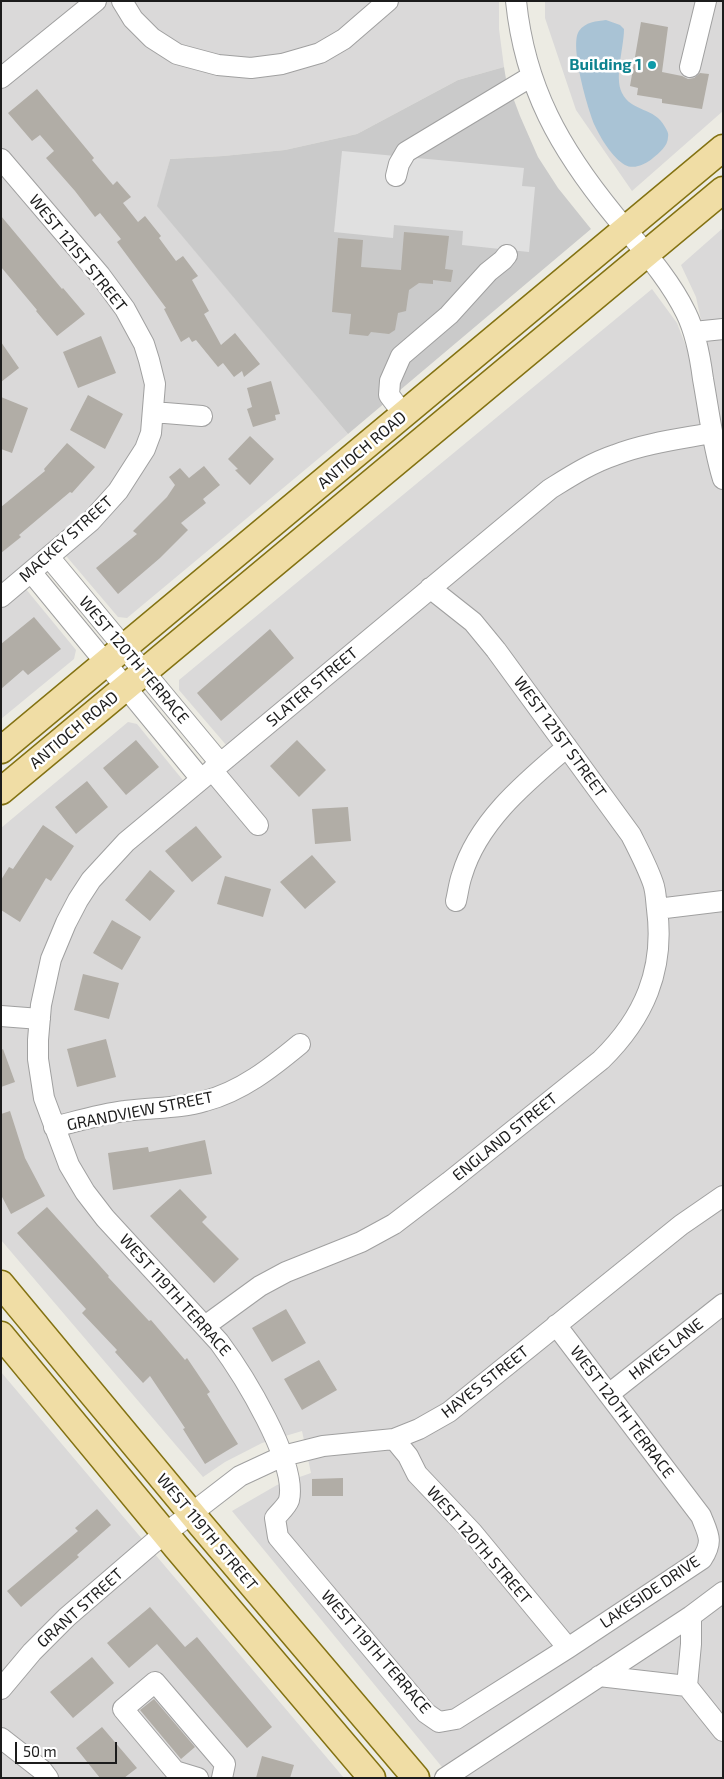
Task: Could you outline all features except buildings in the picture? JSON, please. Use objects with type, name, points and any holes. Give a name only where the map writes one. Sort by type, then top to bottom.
[{"type":"main road","name":"ANTIOCH ROAD","points":[[1,750],[723,148]]},
{"type":"main road","name":"ANTIOCH ROAD","points":[[1,791],[723,190]]},
{"type":"main road","name":"WEST 119TH STREET","points":[[1,1284],[191,1513],[416,1778]]},
{"type":"main road","name":"WEST 119TH STREET","points":[[1,1335],[372,1778]]},
{"type":"street","points":[[1,78],[96,1]]},
{"type":"street","points":[[122,1],[133,19],[152,38],[177,54],[218,65],[251,68],[282,64],[320,53],[344,40],[388,1]]},
{"type":"street","points":[[516,1],[522,43],[532,76],[550,122],[588,183],[671,285],[694,332],[712,433],[723,479]]},
{"type":"street","points":[[690,67],[706,1]]},
{"type":"street","points":[[396,176],[399,164],[406,152],[532,76]]},
{"type":"street","name":"WEST 121ST STREET","points":[[1,159],[100,275],[125,309],[144,344],[149,360],[155,384],[153,412]]},
{"type":"street","points":[[404,415],[389,394],[390,381],[401,356],[449,315],[488,272],[504,260],[506,255]]},
{"type":"street","points":[[694,332],[723,329]]},
{"type":"street","points":[[153,412],[202,416]]},
{"type":"street","name":"MACKEY STREET","points":[[1,597],[91,521],[118,492],[145,449],[151,433],[153,412]]},
{"type":"street","name":"SLATER STREET","points":[[40,1019],[41,1005],[51,959],[66,923],[91,880],[126,842],[550,489],[582,469],[616,454],[712,433]]},
{"type":"street","name":"WEST 120TH TERRACE","points":[[48,557],[115,656]]},
{"type":"street","name":"WEST 120TH TERRACE","points":[[31,572],[115,656],[258,825]]},
{"type":"street","name":"WEST 121ST STREET","points":[[430,588],[473,622],[496,650],[630,835],[645,862],[654,885],[657,908]]},
{"type":"street","points":[[456,901],[468,858],[499,810],[531,778],[567,747]]},
{"type":"street","points":[[657,908],[723,901]]},
{"type":"street","name":"ENGLAND STREET","points":[[205,1326],[260,1286],[286,1272],[361,1242],[394,1224],[600,1060],[616,1045],[632,1024],[646,998],[658,954],[660,930],[657,908]]},
{"type":"street","points":[[1,1016],[40,1019]]},
{"type":"street","name":"WEST 119TH TERRACE","points":[[40,1019],[38,1059],[44,1098],[69,1165],[85,1192],[106,1218],[219,1342],[256,1399],[283,1456],[290,1485],[288,1502],[275,1518],[278,1537],[426,1714],[439,1722]]},
{"type":"street","name":"GRANDVIEW STREET","points":[[54,1127],[126,1110],[172,1107],[206,1101],[235,1090],[255,1079],[300,1044]]},
{"type":"street","name":"HAYES STREET","points":[[166,1533],[240,1476],[283,1456],[324,1446],[394,1439],[419,1429],[449,1412],[681,1225],[723,1196]]},
{"type":"street","name":"HAYES LANE","points":[[609,1394],[722,1307]]},
{"type":"street","name":"WEST 120TH TERRACE","points":[[556,1325],[688,1499]]},
{"type":"street","name":"WEST 120TH STREET","points":[[394,1439],[408,1456],[417,1474],[472,1532],[565,1650]]},
{"type":"street","name":"LAKESIDE DRIVE","points":[[439,1722],[456,1719],[565,1650],[702,1559],[709,1549],[709,1536],[701,1516],[688,1499]]},
{"type":"street","name":"GRANT STREET","points":[[1,1689],[32,1652],[67,1617],[166,1533]]},
{"type":"street","points":[[445,1778],[691,1616],[723,1592]]},
{"type":"street","points":[[691,1616],[691,1644],[687,1686],[723,1731]]},
{"type":"street","points":[[599,1676],[687,1686]]},
{"type":"street","points":[[198,1778],[175,1771],[123,1710],[155,1682],[225,1764],[222,1778]]},
{"type":"street","points":[[1,1738],[42,1770],[48,1778]]},
{"type":"shaded area","points":[[1,1],[499,1],[499,29],[504,67],[458,80],[357,134],[285,150],[170,159],[158,206],[348,434],[127,618],[118,617],[56,544],[16,577],[76,650],[74,659],[1,719]]},
{"type":"shaded area","points":[[545,1],[723,1],[723,111],[632,191],[576,110],[545,18]]},
{"type":"shaded area","points":[[504,67],[506,79],[538,157],[558,188],[591,229],[348,434],[157,206],[170,159],[285,150],[357,134],[458,80]]},
{"type":"shaded area","points":[[342,151],[524,168],[522,186],[535,187],[529,252],[462,245],[463,231],[394,225],[393,238],[334,232]]},
{"type":"shaded area","points":[[723,228],[723,1778],[451,1778],[232,1511],[277,1485],[311,1473],[302,1431],[262,1443],[225,1462],[203,1477],[1,1240],[1,828],[128,722],[137,724],[195,795],[239,760],[179,690],[179,680],[652,289],[677,323],[689,354],[696,386],[717,413],[696,297],[681,265]]},
{"type":"shaded area","points":[[1,1372],[344,1778],[1,1778]]},
{"type":"water","points":[[606,20],[620,25],[624,29],[619,71],[622,93],[631,104],[649,112],[661,121],[668,133],[668,140],[660,152],[647,162],[636,167],[625,165],[621,162],[604,142],[592,118],[584,93],[576,50],[579,31],[588,24]]},
{"type":"place","name":"Building 1","points":[[652,65]]}]
